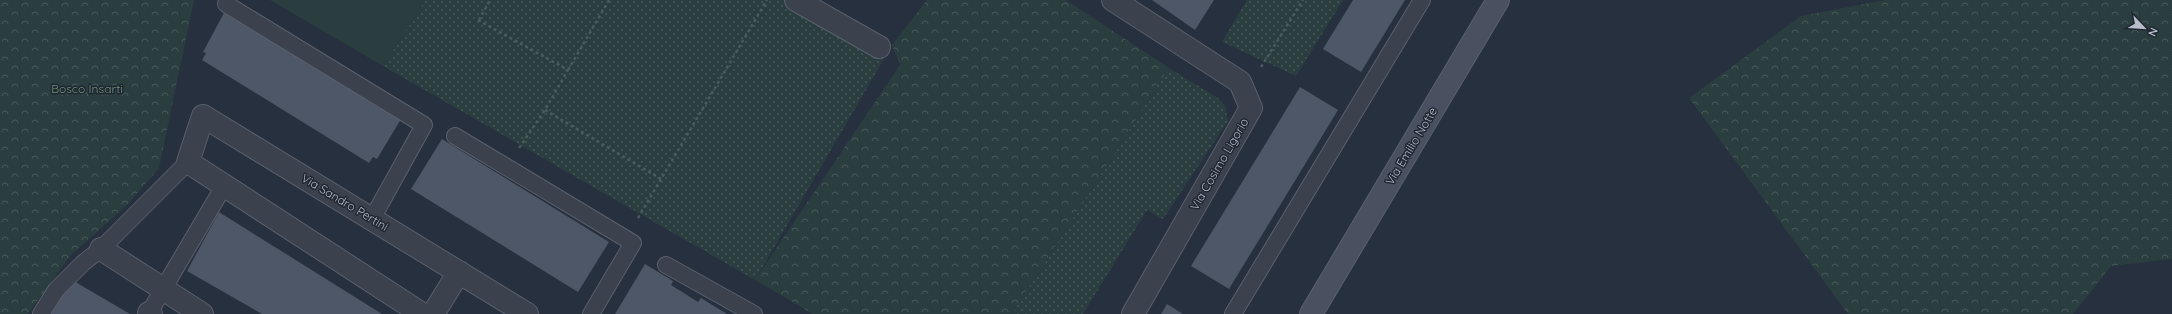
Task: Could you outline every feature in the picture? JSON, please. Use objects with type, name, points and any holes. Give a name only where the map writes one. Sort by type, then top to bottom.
[{"type":"street","points":[[796,0],[879,47]]},
{"type":"street","name":"Via Cosimo Ligorio","points":[[1113,0],[1240,82],[1251,108],[1133,314]]},
{"type":"street","name":"Via Emilio Notte","points":[[1311,314],[1498,0]]},
{"type":"street","name":"Via Sandro Pertini","points":[[188,162],[203,116],[527,314]]},
{"type":"street","points":[[188,162],[422,314]]},
{"type":"street","points":[[101,249],[202,314]]},
{"type":"street","points":[[433,314],[459,272]]},
{"type":"street","name":"Via Emilio Notte","points":[[1306,314],[1324,293]]},
{"type":"lane","points":[[1233,314],[1422,0]]},
{"type":"lane","points":[[226,4],[424,125],[372,219]]},
{"type":"lane","points":[[455,136],[633,244],[591,314]]},
{"type":"lane","points":[[41,314],[56,290],[83,263],[101,249],[188,162]]},
{"type":"lane","points":[[150,313],[224,186]]},
{"type":"lane","points":[[666,265],[754,314]]},
{"type":"path","points":[[490,0],[479,20],[568,70]]},
{"type":"path","points":[[514,154],[545,110],[609,0]]},
{"type":"path","points":[[635,225],[767,0]]},
{"type":"path","points":[[1245,92],[1303,0]]},
{"type":"path","points":[[545,110],[661,179]]},
{"type":"green space","name":"Bosco Insarti","points":[[0,0],[194,0],[159,168],[129,203],[70,256],[28,314],[0,314]]},
{"type":"green space","points":[[270,0],[426,0],[383,66]]},
{"type":"green space","points":[[426,0],[816,0],[892,45],[755,280],[383,66]]},
{"type":"green space","points":[[927,0],[1066,0],[1169,68],[1012,314],[813,314],[755,280],[900,65],[892,45]]},
{"type":"green space","points":[[1247,0],[1343,0],[1296,76],[1222,42]]},
{"type":"green space","points":[[1885,0],[2172,0],[2172,259],[2111,266],[2073,314],[1848,314],[1689,98],[1801,16]]},
{"type":"green space","points":[[1169,68],[1218,98],[1225,106],[1228,121],[1163,219],[1147,210],[1083,314],[1012,314]]},
{"type":"building","points":[[1152,0],[1214,0],[1195,30]]},
{"type":"building","points":[[1353,0],[1405,0],[1361,72],[1323,49]]},
{"type":"building","points":[[225,11],[401,119],[377,159],[373,157],[369,163],[202,60],[206,53],[203,52]]},
{"type":"building","points":[[1300,87],[1338,110],[1229,289],[1191,266]]},
{"type":"building","points":[[442,139],[609,242],[578,292],[411,189]]},
{"type":"building","points":[[219,212],[382,314],[262,314],[187,271]]},
{"type":"building","points":[[645,264],[673,281],[671,285],[698,302],[701,298],[727,314],[615,314]]},
{"type":"building","points":[[72,280],[130,314],[51,314]]},
{"type":"building","points":[[1167,304],[1183,314],[1161,314]]}]
